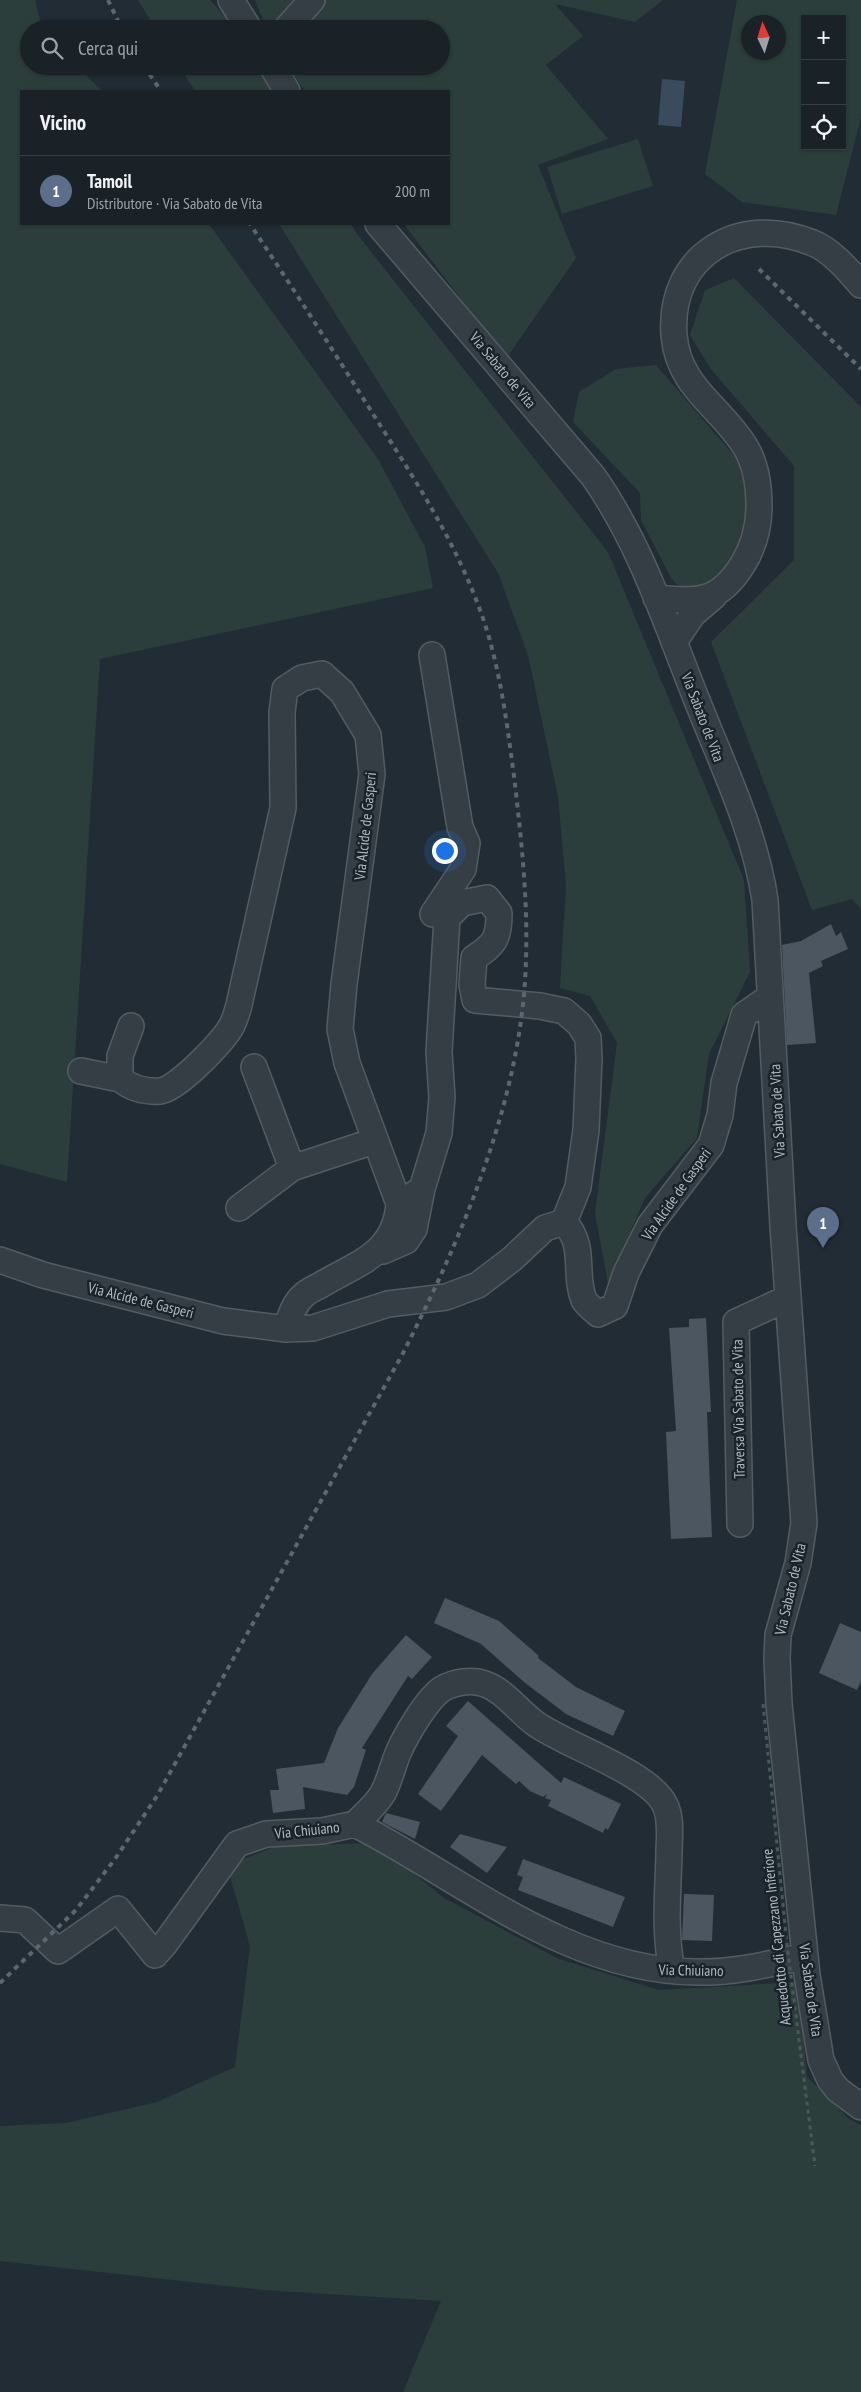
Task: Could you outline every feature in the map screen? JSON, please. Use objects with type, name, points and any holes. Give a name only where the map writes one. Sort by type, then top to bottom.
[{"type":"street","points":[[231,0],[243,20]]},
{"type":"street","points":[[294,20],[312,0]]},
{"type":"street","points":[[277,75],[286,90]]},
{"type":"street","name":"Via Sabato de Vita","points":[[379,225],[593,476],[613,504],[624,525],[674,642],[738,806],[758,863],[765,900],[788,1298],[804,1523],[798,1563],[782,1619],[777,1658],[785,1772],[806,1966],[821,2060],[830,2080],[854,2102]]},
{"type":"street","points":[[674,642],[693,614],[738,571],[749,554],[759,512],[758,482],[746,447],[711,408],[683,370],[676,351],[674,312],[688,274],[696,261],[709,250],[723,242],[744,234],[780,234],[814,243],[830,255],[861,285]]},
{"type":"street","points":[[656,598],[686,601],[714,596]]},
{"type":"street","points":[[432,655],[460,828],[467,843],[463,869],[453,887],[439,902],[431,918],[432,945],[444,959]]},
{"type":"street","name":"Via Alcide de Gasperi","points":[[120,1079],[131,1088],[162,1091],[184,1077],[209,1055],[232,1026],[239,1004],[283,808],[282,712],[285,689],[302,678],[322,674],[342,692],[368,735],[372,774],[362,861],[344,984],[340,1029],[347,1064],[399,1204]]},
{"type":"street","points":[[286,1329],[294,1308],[304,1295],[374,1256],[406,1241],[414,1229],[422,1189],[439,1133],[442,1097],[439,1052],[447,918],[462,903],[487,898],[500,913],[499,933],[490,948],[474,958],[472,985],[475,1000],[540,1006],[564,1011],[579,1024],[588,1038],[586,1130],[578,1187],[564,1222]]},
{"type":"street","name":"Via Alcide de Gasperi","points":[[0,1260],[43,1275],[223,1321],[286,1329],[313,1328],[388,1304],[446,1297],[478,1285],[512,1259],[546,1228],[564,1222],[574,1232],[585,1301],[598,1314],[615,1306],[626,1273],[650,1225],[711,1144],[720,1116],[724,1082],[744,1015],[770,997]]},
{"type":"street","points":[[81,1071],[120,1079],[120,1056],[131,1026]]},
{"type":"street","points":[[254,1067],[292,1168]]},
{"type":"street","points":[[239,1208],[292,1168],[374,1141]]},
{"type":"street","points":[[374,1256],[390,1238],[398,1221],[399,1204],[422,1189]]},
{"type":"street","name":"Traversa Via Sabato de Vita","points":[[740,1524],[736,1322],[788,1298]]},
{"type":"street","points":[[355,1824],[372,1808],[383,1792],[399,1750],[428,1704],[442,1690],[459,1683],[473,1680],[487,1684],[534,1723],[559,1739],[640,1780],[660,1797],[666,1807],[669,1825],[668,1936],[672,1970]]},
{"type":"street","name":"Via Chiuiano","points":[[0,1918],[25,1920],[58,1951],[118,1909],[155,1955],[237,1844],[266,1834],[322,1831],[355,1824],[398,1846],[512,1916],[612,1960],[647,1968],[695,1972],[806,1966]]},
{"type":"path","name":"Acquedotto di Capezzano Inferiore","points":[[763,1704],[787,1944],[816,2166]]},
{"type":"green space","points":[[0,0],[35,0],[40,20],[20,20],[20,75],[86,75],[101,90],[20,90],[20,225],[210,225],[378,459],[425,547],[433,588],[100,659],[67,1182],[0,1164]]},
{"type":"green space","points":[[138,0],[210,0],[229,20],[150,20]]},
{"type":"green space","points":[[255,0],[663,0],[635,22],[555,4],[583,36],[546,65],[608,139],[538,165],[576,258],[506,359],[405,225],[450,225],[450,90],[304,90],[293,75],[450,75],[450,20],[263,20]]},
{"type":"green space","points":[[737,0],[861,0],[861,117],[836,215],[742,202],[705,174]]},
{"type":"green space","points":[[185,75],[266,75],[274,90],[194,90]]},
{"type":"green space","points":[[638,139],[653,186],[562,214],[547,167]]},
{"type":"green space","points":[[280,225],[352,225],[608,552],[744,880],[750,972],[709,1054],[697,1138],[645,1198],[608,1284],[595,1213],[617,1043],[590,996],[560,988],[566,885],[558,797],[528,655],[498,573]]},
{"type":"green space","points":[[734,278],[861,407],[861,909],[852,899],[812,910],[711,642],[794,560],[794,466],[710,368],[690,335],[705,290]]},
{"type":"green space","points":[[656,365],[744,467],[746,519],[738,554],[713,584],[686,594],[671,578],[641,520],[640,493],[573,422],[579,392],[616,369]]},
{"type":"green space","points":[[376,1843],[444,1898],[559,1959],[659,1990],[798,1982],[807,2077],[849,2119],[861,2125],[861,2392],[403,2392],[441,2301],[263,2290],[0,2261],[0,2126],[66,2123],[157,2102],[235,2067],[250,1946],[227,1866],[276,1846]]},
{"type":"water","points":[[662,79],[685,81],[681,127],[658,125]]},
{"type":"building","points":[[831,924],[836,936],[841,932],[848,949],[821,961],[823,966],[809,973],[816,1043],[787,1045],[782,945],[801,941]]},
{"type":"building","points":[[706,1318],[711,1412],[707,1412],[712,1537],[671,1539],[666,1432],[676,1431],[669,1328],[689,1327],[689,1319]]},
{"type":"building","points":[[445,1598],[499,1621],[539,1656],[538,1658],[576,1687],[625,1711],[613,1736],[566,1714],[524,1682],[481,1644],[434,1623]]},
{"type":"building","points":[[840,1623],[861,1632],[861,1681],[857,1690],[819,1673]]},
{"type":"building","points":[[406,1635],[432,1657],[412,1679],[408,1676],[362,1748],[366,1750],[354,1787],[347,1795],[303,1787],[305,1809],[273,1813],[270,1790],[279,1790],[276,1769],[324,1763],[338,1728],[372,1674]]},
{"type":"building","points":[[468,1701],[561,1783],[564,1777],[621,1804],[608,1830],[605,1828],[603,1833],[548,1806],[551,1800],[545,1798],[547,1794],[543,1797],[530,1791],[519,1781],[516,1784],[482,1755],[441,1811],[418,1794],[458,1736],[446,1726]]},
{"type":"building","points":[[386,1813],[420,1822],[415,1839],[382,1822]]},
{"type":"building","points":[[460,1834],[507,1847],[487,1873],[450,1847]]},
{"type":"building","points":[[523,1859],[625,1897],[613,1927],[518,1890],[523,1877],[517,1875]]},
{"type":"building","points":[[684,1894],[714,1895],[712,1941],[682,1940]]},
{"type":"railway","points":[[108,0],[118,20]]},
{"type":"railway","points":[[150,75],[160,90]]},
{"type":"railway","points":[[0,1983],[76,1910],[115,1859],[157,1796],[402,1355],[447,1262],[486,1163],[502,1113],[514,1062],[522,1010],[526,936],[521,844],[505,710],[485,623],[467,577],[430,505],[343,366],[251,225]]},
{"type":"railway","points":[[759,269],[861,369]]},
{"type":"place","name":"Tamoil","points":[[823,1248]]}]
